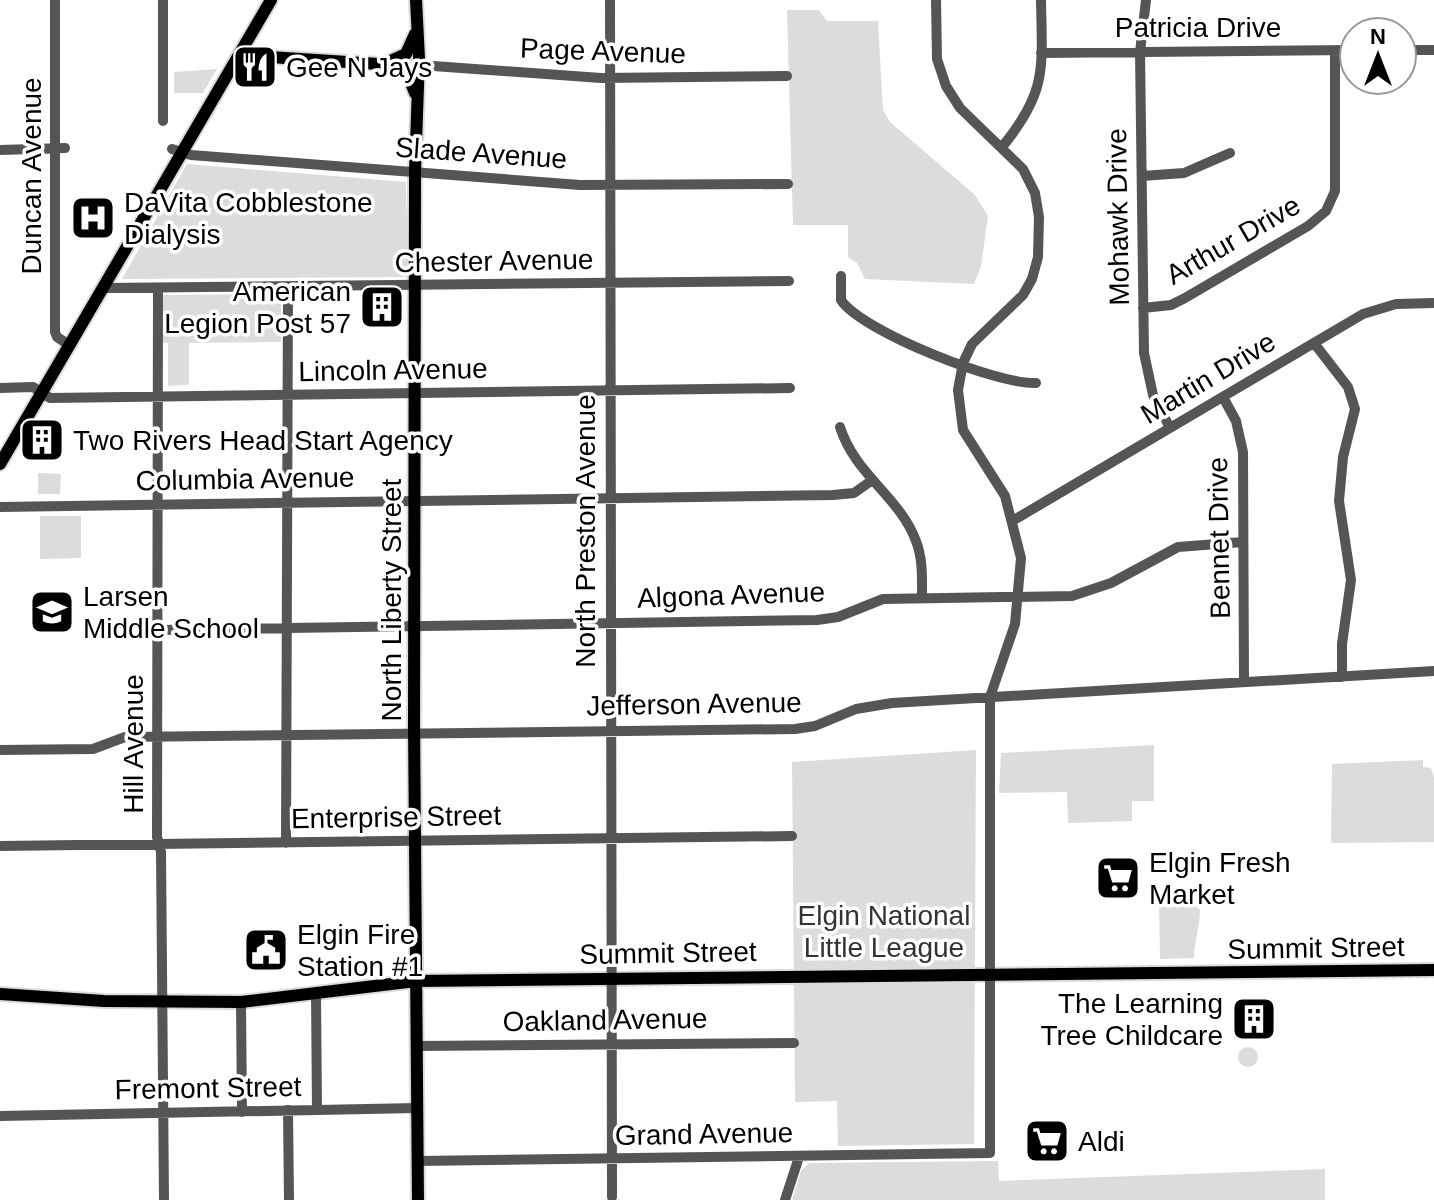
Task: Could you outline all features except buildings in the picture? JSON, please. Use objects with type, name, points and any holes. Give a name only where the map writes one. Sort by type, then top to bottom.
[{"type":"main road","points":[[0,464],[102,288],[177,150],[271,0]]},
{"type":"main road","name":"North Liberty Street","points":[[416,0],[419,65],[415,172],[414,733],[418,1200]]},
{"type":"main road","points":[[386,63],[410,51],[416,28]]},
{"type":"main road","points":[[253,29],[265,55]]},
{"type":"main road","points":[[239,55],[386,63],[407,73],[416,95]]},
{"type":"main road","name":"Summit Street","points":[[0,994],[163,1003],[241,1002],[416,981],[1434,970]]},
{"type":"street","name":"Duncan Avenue","points":[[55,0],[60,148],[55,332],[69,345]]},
{"type":"street","points":[[163,0],[163,121]]},
{"type":"street","name":"North Preston Avenue","points":[[610,0],[612,1197]]},
{"type":"street","points":[[936,0],[937,59],[946,86],[960,108],[1023,169],[1035,193],[1039,217],[1038,257],[1023,295],[980,335],[963,365],[958,394],[962,424],[1001,488],[1014,520],[1021,558],[1015,624],[990,697],[991,976]]},
{"type":"street","points":[[1002,147],[1034,103],[1040,83],[1041,0]]},
{"type":"street","name":"Mohawk Drive","points":[[1146,0],[1140,52],[1143,308],[1147,373],[1170,428]]},
{"type":"street","name":"Arthur Drive","points":[[1143,308],[1171,305],[1185,298],[1308,226],[1326,211],[1336,179],[1335,51]]},
{"type":"street","name":"Patricia Drive","points":[[1041,53],[1338,51]]},
{"type":"street","name":"Page Avenue","points":[[419,65],[610,79],[787,76]]},
{"type":"street","points":[[0,150],[60,148]]},
{"type":"street","name":"Slade Avenue","points":[[177,150],[415,172],[610,185],[788,184]]},
{"type":"street","points":[[1142,176],[1189,172],[1230,153]]},
{"type":"street","points":[[841,276],[839,297],[855,316],[963,365],[1001,379],[1036,383]]},
{"type":"street","name":"Chester Avenue","points":[[102,288],[789,281]]},
{"type":"street","points":[[286,843],[288,287]]},
{"type":"street","name":"Hill Avenue","points":[[158,288],[157,737],[164,1200]]},
{"type":"street","name":"Martin Drive","points":[[1014,520],[1373,310],[1396,304],[1434,303]]},
{"type":"street","points":[[1314,343],[1348,387],[1355,409],[1343,457],[1339,501],[1351,580],[1342,644],[1342,677]]},
{"type":"street","name":"Lincoln Avenue","points":[[0,388],[33,387],[50,398],[790,388]]},
{"type":"street","name":"Bennet Drive","points":[[1223,397],[1233,415],[1242,444],[1244,682]]},
{"type":"street","points":[[840,427],[852,458],[907,523],[915,538],[922,562],[922,597]]},
{"type":"street","name":"Columbia Avenue","points":[[0,507],[833,495],[854,493],[871,481]]},
{"type":"street","name":"Algona Avenue","points":[[157,630],[817,620],[838,617],[878,600],[1078,595],[1114,582],[1178,547],[1243,542]]},
{"type":"street","name":"Jefferson Avenue","points":[[0,750],[93,749],[122,737],[806,728],[873,705],[1434,671]]},
{"type":"street","name":"Enterprise Street","points":[[0,846],[792,836]]},
{"type":"street","name":"Grand Avenue","points":[[418,1161],[990,1153],[991,976]]},
{"type":"street","points":[[316,993],[317,1105]]},
{"type":"street","points":[[241,1002],[242,1112]]},
{"type":"street","name":"Oakland Avenue","points":[[416,1046],[794,1043]]},
{"type":"street","name":"Fremont Street","points":[[0,1116],[242,1112],[317,1105],[417,1108]]},
{"type":"street","points":[[288,1110],[289,1200]]},
{"type":"street","points":[[785,1200],[799,1157]]},
{"type":"green space","points":[[787,10],[819,10],[827,21],[878,21],[883,110],[890,122],[975,195],[988,216],[981,267],[974,284],[865,279],[857,263],[848,257],[848,225],[793,225]]},
{"type":"green space","points":[[217,69],[203,93],[174,93],[174,72]]},
{"type":"green space","points":[[187,164],[406,182],[408,277],[122,279]]},
{"type":"green space","points":[[281,294],[281,342],[189,343],[189,385],[168,386],[168,343],[163,343],[163,295]]},
{"type":"green space","points":[[38,473],[61,474],[60,494],[38,494]]},
{"type":"green space","points":[[40,516],[81,516],[81,558],[40,559]]},
{"type":"green space","points":[[1154,745],[1154,801],[1132,801],[1132,821],[1068,823],[1067,792],[999,793],[1001,753]]},
{"type":"green space","name":"Elgin National Little League","points":[[976,750],[974,1144],[838,1146],[837,1101],[795,1102],[792,762]]},
{"type":"green space","points":[[1423,760],[1423,767],[1431,768],[1434,777],[1434,842],[1331,843],[1332,764]]},
{"type":"green space","points":[[1175,891],[1200,893],[1194,958],[1160,959],[1159,901]]},
{"type":"green space","points":[[1248,1047],[1255,1050],[1258,1057],[1255,1064],[1248,1067],[1241,1064],[1238,1057],[1241,1050]]},
{"type":"green space","points":[[998,1161],[999,1181],[1325,1169],[1325,1200],[792,1200],[801,1171],[809,1163]]},
{"type":"place","name":"Gee N Jays","points":[[255,67]]},
{"type":"place","name":"DaVita Cobblestone Dialysis","points":[[93,218]]},
{"type":"place","name":"American Legion Post 57","points":[[382,307]]},
{"type":"place","name":"Two Rivers Head Start Agency","points":[[42,440]]},
{"type":"place","name":"Larsen Middle School","points":[[52,612]]},
{"type":"place","name":"Elgin Fresh Market","points":[[1118,878]]},
{"type":"place","name":"Elgin Fire Station #1","points":[[266,950]]},
{"type":"place","name":"The Learning Tree Childcare","points":[[1254,1019]]},
{"type":"place","name":"Aldi","points":[[1047,1141]]}]
